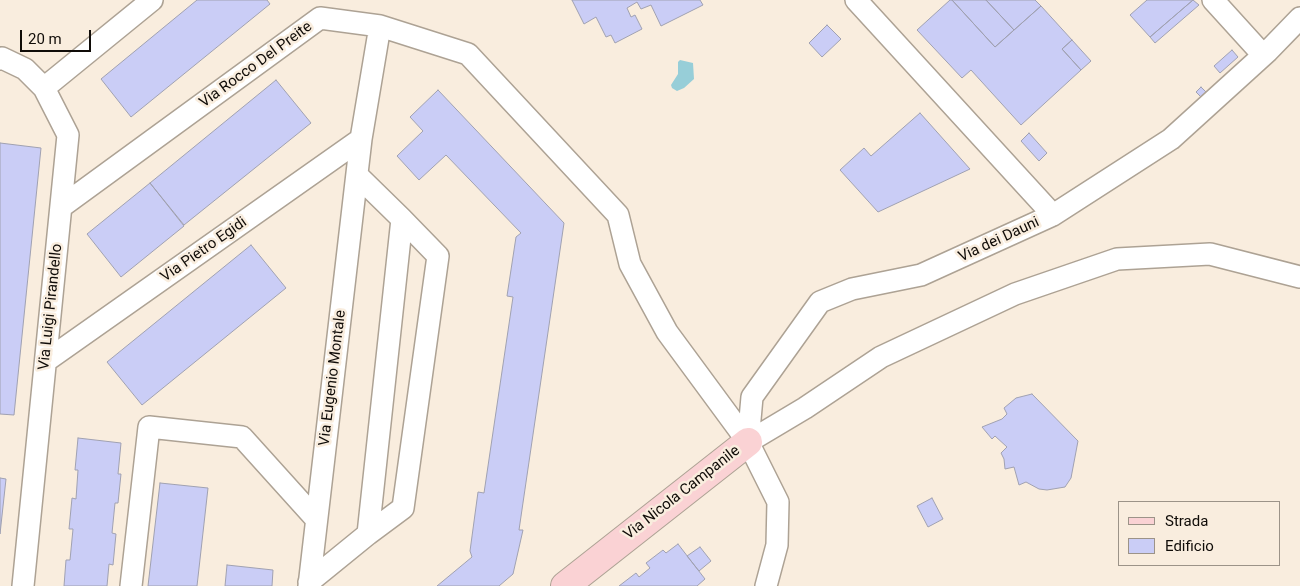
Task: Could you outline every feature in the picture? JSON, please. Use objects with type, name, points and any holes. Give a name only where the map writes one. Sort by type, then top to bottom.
[{"type":"street","points":[[44,88],[152,0]]},
{"type":"street","name":"Via dei Dauni","points":[[748,442],[752,397],[820,302],[852,289],[921,275],[1053,215],[856,0]]},
{"type":"street","points":[[1213,0],[1263,55]]},
{"type":"street","name":"Via Rocco Del Preite","points":[[61,207],[320,18],[380,26],[468,54],[618,215],[630,264],[667,332],[748,442]]},
{"type":"street","points":[[1053,215],[1170,138],[1263,55],[1300,18]]},
{"type":"street","name":"Via Eugenio Montale","points":[[309,584],[361,139],[380,26]]},
{"type":"street","name":"Via Luigi Pirandello","points":[[0,59],[2,58],[26,69],[44,88],[68,135],[23,586]]},
{"type":"street","name":"Via Pietro Egidi","points":[[46,361],[361,139]]},
{"type":"street","name":"Via Eugenio Montale","points":[[309,584],[368,534],[403,508],[438,256],[357,175]]},
{"type":"street","points":[[368,534],[402,219]]},
{"type":"street","name":"Via Nicola Campanile","points":[[565,586],[748,442],[805,408],[881,357],[1015,294],[1117,259],[1210,254],[1300,277]]},
{"type":"street","points":[[131,586],[149,427],[242,437],[316,519]]},
{"type":"street","points":[[748,442],[778,502],[777,545],[766,586]]},
{"type":"water","points":[[680,60],[693,63],[694,79],[684,88],[677,91],[671,85],[678,74],[678,62]]},
{"type":"building","points":[[197,0],[267,0],[270,4],[131,117],[101,79]]},
{"type":"building","points":[[572,0],[700,0],[703,5],[661,26],[651,5],[641,9],[637,2],[627,8],[631,17],[635,15],[642,29],[615,43],[611,35],[606,37],[596,17],[584,24]]},
{"type":"building","points":[[950,0],[995,47],[1041,6],[1072,40],[1062,49],[1081,70],[1021,125],[971,70],[962,78],[917,30]]},
{"type":"building","points":[[952,0],[986,0],[1014,30],[995,47]]},
{"type":"building","points":[[986,0],[1035,0],[1041,6],[1014,30]]},
{"type":"building","points":[[1147,0],[1193,0],[1150,37],[1130,15]]},
{"type":"building","points":[[1193,0],[1199,5],[1155,43],[1150,37]]},
{"type":"building","points":[[827,25],[841,39],[822,57],[809,43]]},
{"type":"building","points":[[1072,40],[1091,61],[1081,70],[1062,49]]},
{"type":"building","points":[[1232,50],[1238,57],[1220,73],[1214,66]]},
{"type":"building","points":[[276,80],[311,123],[184,225],[150,183]]},
{"type":"building","points":[[1201,87],[1206,92],[1201,97],[1196,92]]},
{"type":"building","points":[[438,90],[564,223],[519,530],[523,530],[513,574],[499,586],[437,586],[472,557],[470,551],[478,492],[484,493],[513,297],[507,296],[516,237],[521,233],[446,155],[419,180],[397,156],[423,131],[410,117]]},
{"type":"building","points":[[920,113],[970,169],[878,212],[840,170],[864,148],[871,156]]},
{"type":"building","points":[[1029,133],[1047,153],[1039,161],[1021,141]]},
{"type":"building","points":[[0,143],[41,148],[14,415],[0,414]]},
{"type":"building","points":[[150,183],[184,226],[121,277],[87,234]]},
{"type":"building","points":[[251,245],[286,288],[142,405],[107,362]]},
{"type":"building","points":[[1032,394],[1078,441],[1071,478],[1065,487],[1047,490],[1039,489],[1026,482],[1019,485],[1014,467],[1005,469],[1001,453],[1007,447],[995,436],[992,439],[982,427],[1002,419],[1007,414],[1004,408],[1016,398]]},
{"type":"building","points":[[78,438],[121,443],[118,474],[121,474],[118,503],[115,503],[112,533],[116,534],[113,565],[109,564],[107,586],[64,586],[66,560],[70,560],[73,529],[69,529],[72,498],[76,499],[78,470],[75,470]]},
{"type":"building","points":[[0,478],[6,479],[0,534]]},
{"type":"building","points":[[160,483],[208,488],[197,586],[148,586]]},
{"type":"building","points":[[932,498],[943,519],[928,527],[917,506]]},
{"type":"building","points":[[678,544],[705,579],[697,586],[619,586],[636,573],[639,577],[650,568],[646,563],[663,550],[666,553]]},
{"type":"building","points":[[700,547],[711,561],[699,571],[687,556]]},
{"type":"building","points":[[227,565],[273,570],[272,586],[225,586]]}]
